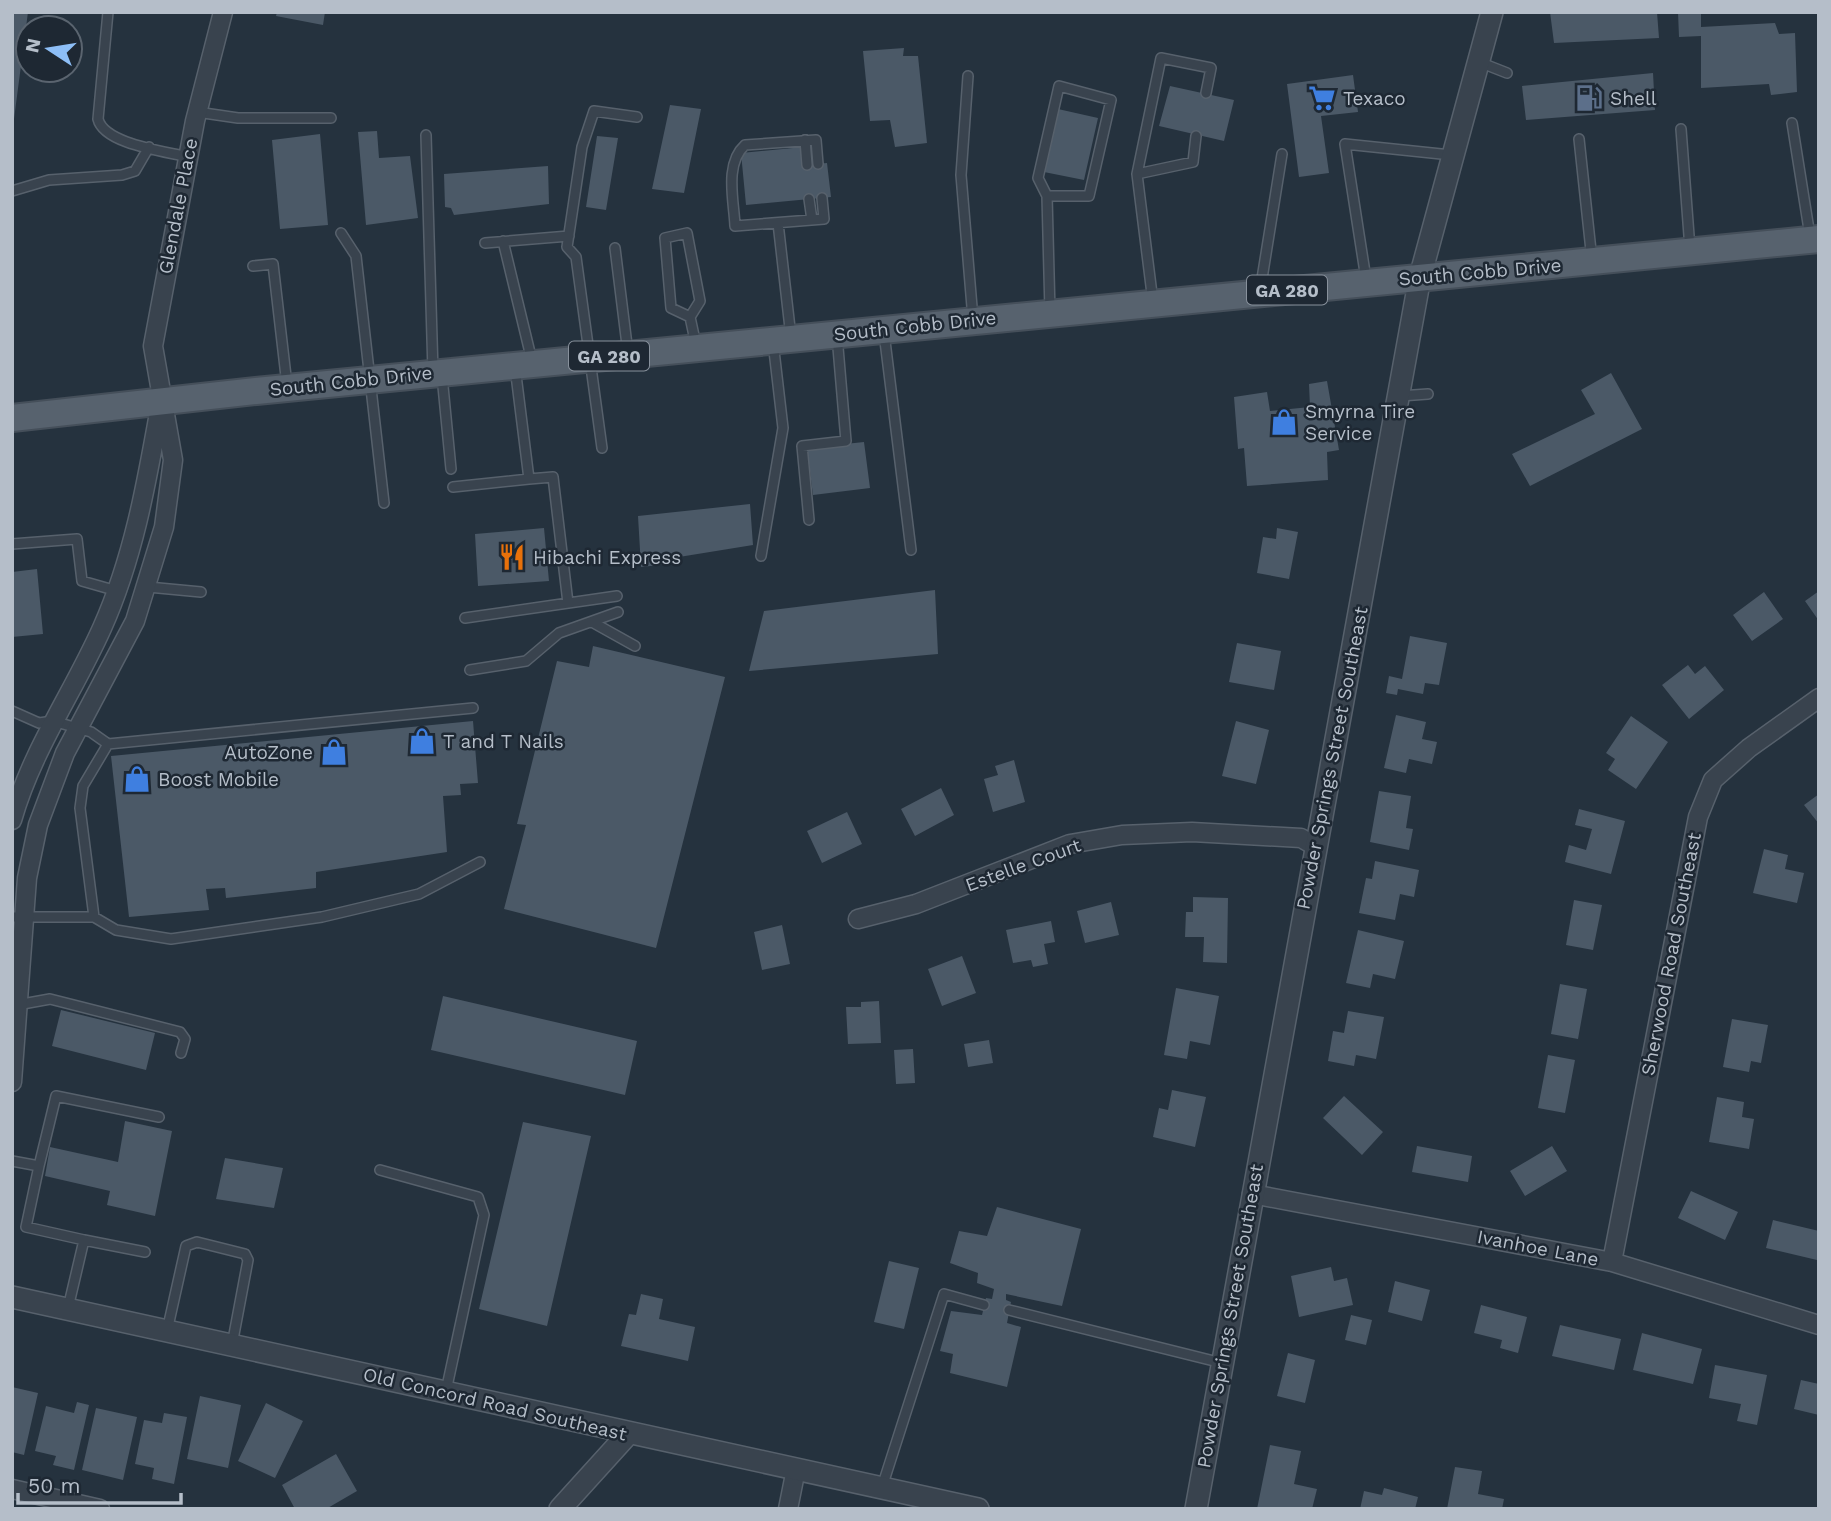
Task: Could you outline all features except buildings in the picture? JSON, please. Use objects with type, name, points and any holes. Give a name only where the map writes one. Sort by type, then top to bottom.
[{"type":"main road","name":"South Cobb Drive","points":[[12,418],[629,354],[1815,240]]},
{"type":"street","name":"Glendale Place","points":[[161,402],[153,346],[171,273],[197,112],[223,12]]},
{"type":"street","name":"Powder Springs Street Southeast","points":[[1196,1509],[1420,277],[1488,15]]},
{"type":"street","points":[[12,1082],[19,917],[38,825],[55,778],[124,645],[148,587],[164,527],[173,460],[161,402]]},
{"type":"street","points":[[12,820],[37,751],[102,629],[117,591],[144,495],[161,402]]},
{"type":"street","name":"Sherwood Road Southeast","points":[[1612,1262],[1698,817],[1713,780],[1749,748],[1819,698]]},
{"type":"street","name":"Estelle Court","points":[[859,919],[916,904],[1070,844],[1122,835],[1192,832],[1301,838],[1315,846]]},
{"type":"street","name":"Ivanhoe Lane","points":[[1252,1194],[1612,1262],[1819,1325]]},
{"type":"street","name":"Old Concord Road Southeast","points":[[12,1297],[978,1509]]},
{"type":"street","points":[[560,1509],[628,1434]]},
{"type":"street","points":[[788,1509],[796,1469]]},
{"type":"street","points":[[12,1489],[62,1504],[100,1509]]},
{"type":"lane","points":[[108,12],[98,119],[100,127],[111,137],[188,157]]},
{"type":"lane","points":[[1154,304],[1138,174],[1161,58],[1211,68],[1206,93]]},
{"type":"lane","points":[[1478,61],[1507,73]]},
{"type":"lane","points":[[968,76],[961,175],[973,321]]},
{"type":"lane","points":[[1046,196],[1089,196],[1111,100],[1059,86],[1038,178],[1046,196],[1050,313]]},
{"type":"lane","points":[[602,448],[576,257],[567,247],[582,147],[594,111],[637,117]]},
{"type":"lane","points":[[197,112],[238,118],[331,118]]},
{"type":"lane","points":[[1792,123],[1815,240]]},
{"type":"lane","points":[[1681,129],[1690,252]]},
{"type":"lane","points":[[426,135],[437,373],[451,468]]},
{"type":"lane","points":[[1138,174],[1193,162],[1196,136]]},
{"type":"lane","points":[[818,164],[816,139],[745,145],[738,151],[732,167],[736,226],[824,219],[822,198]]},
{"type":"lane","points":[[1580,139],[1592,261]]},
{"type":"lane","points":[[805,140],[807,165]]},
{"type":"lane","points":[[1366,282],[1345,144],[1451,155]]},
{"type":"lane","points":[[12,191],[49,180],[122,176],[135,171],[149,147]]},
{"type":"lane","points":[[1259,293],[1282,154]]},
{"type":"lane","points":[[809,199],[812,220]]},
{"type":"lane","points":[[761,556],[783,428],[778,223]]},
{"type":"lane","points":[[341,233],[356,256],[384,503]]},
{"type":"lane","points":[[690,317],[671,308],[665,238],[687,233],[700,301],[690,317],[697,348]]},
{"type":"lane","points":[[485,243],[569,236]]},
{"type":"lane","points":[[503,241],[524,366],[529,479]]},
{"type":"lane","points":[[615,248],[629,354]]},
{"type":"lane","points":[[253,266],[273,264],[288,388]]},
{"type":"lane","points":[[884,329],[906,488],[911,550]]},
{"type":"lane","points":[[809,520],[802,446],[846,441],[836,334]]},
{"type":"lane","points":[[1398,396],[1428,394]]},
{"type":"lane","points":[[453,487],[553,477],[568,603]]},
{"type":"lane","points":[[12,544],[77,539],[82,581],[117,591]]},
{"type":"lane","points":[[148,587],[201,592]]},
{"type":"lane","points":[[465,618],[617,596]]},
{"type":"lane","points":[[470,670],[526,661],[559,633],[618,612]]},
{"type":"lane","points":[[592,622],[635,646]]},
{"type":"lane","points":[[12,711],[39,723],[53,721],[91,732],[108,744],[473,708]]},
{"type":"lane","points":[[94,917],[80,808],[83,786],[108,744]]},
{"type":"lane","points":[[19,917],[94,917],[116,930],[171,939],[308,919],[419,894],[480,862]]},
{"type":"lane","points":[[16,1004],[50,999],[180,1032],[185,1040],[181,1053]]},
{"type":"lane","points":[[145,1252],[26,1227],[56,1096],[159,1117]]},
{"type":"lane","points":[[12,1161],[38,1167]]},
{"type":"lane","points":[[380,1170],[478,1196],[484,1215],[446,1393]]},
{"type":"lane","points":[[68,1309],[84,1240]]},
{"type":"lane","points":[[167,1331],[186,1246],[197,1242],[245,1254],[248,1260],[232,1345]]},
{"type":"lane","points":[[881,1488],[944,1294],[984,1305]]},
{"type":"lane","points":[[1010,1311],[1222,1363]]},
{"type":"place","name":"Texaco","points":[[1322,98]]},
{"type":"place","name":"Shell","points":[[1589,98]]},
{"type":"place","name":"Smyrna Tire Service","points":[[1284,422]]},
{"type":"place","name":"Hibachi Express","points":[[512,557]]},
{"type":"place","name":"T and T Nails","points":[[422,741]]},
{"type":"place","name":"AutoZone","points":[[334,752]]},
{"type":"place","name":"Boost Mobile","points":[[137,779]]}]
